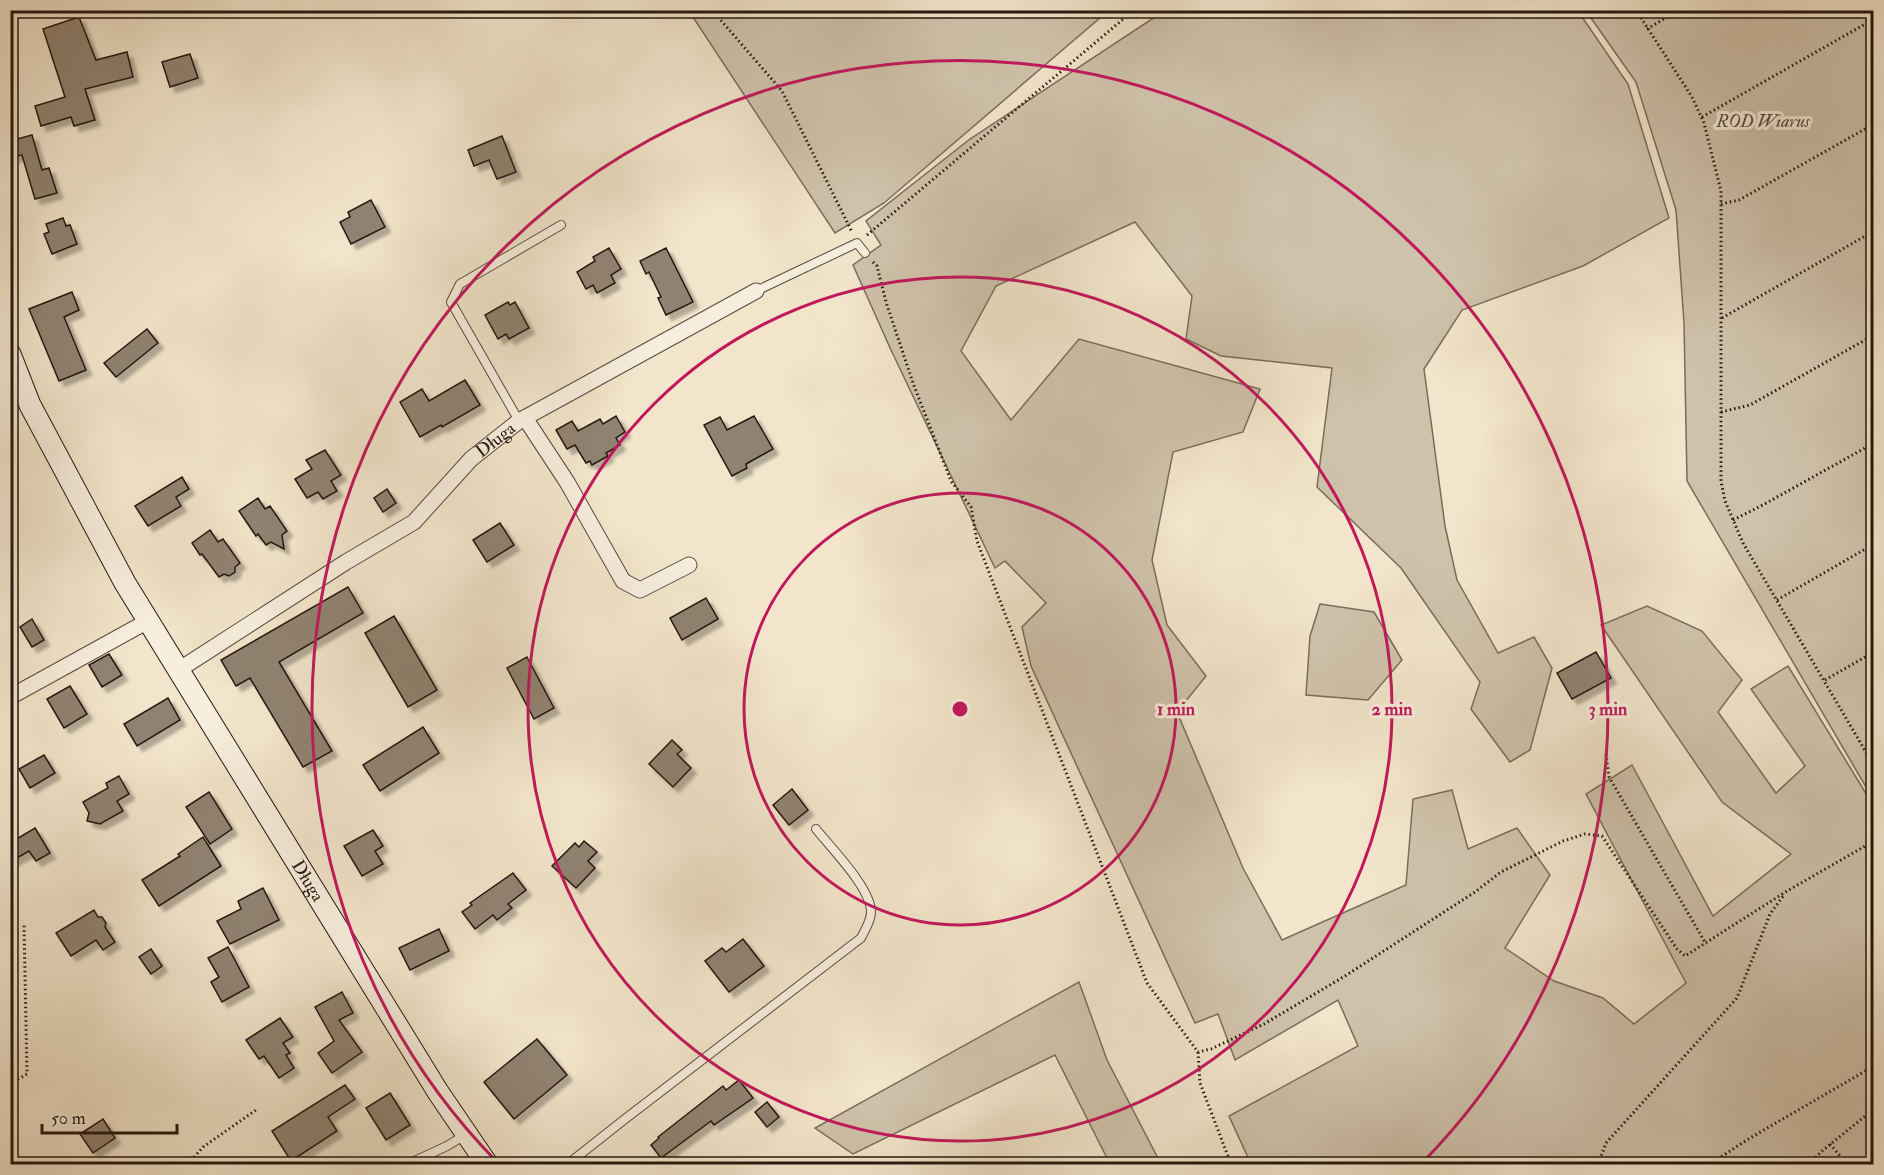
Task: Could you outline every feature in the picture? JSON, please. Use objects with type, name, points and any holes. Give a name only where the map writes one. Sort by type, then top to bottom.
[{"type":"street","name":"Długa","points":[[177,671],[346,562],[414,522],[471,459],[522,420],[756,291]]},
{"type":"street","name":"Długa","points":[[10,354],[30,405],[125,584],[438,1092],[488,1164]]},
{"type":"street","points":[[10,393],[30,405]]},
{"type":"street","name":"Długa","points":[[522,420],[567,482],[623,581],[640,590],[689,566]]},
{"type":"street","points":[[10,697],[148,621]]},
{"type":"lane","points":[[522,420],[451,302],[460,284],[561,225]]},
{"type":"lane","name":"Długa","points":[[756,291],[857,243]]},
{"type":"lane","points":[[857,243],[865,253]]},
{"type":"lane","points":[[568,1164],[861,938],[869,923],[871,910],[866,895],[816,829]]},
{"type":"lane","points":[[408,1164],[467,1134]]},
{"type":"path","points":[[712,10],[782,91],[857,243],[1134,10]]},
{"type":"path","points":[[1636,10],[1702,117],[1721,191],[1721,412],[1722,481],[1725,501],[1743,543],[1870,759],[1874,757]]},
{"type":"path","points":[[1647,28],[1679,10]]},
{"type":"path","points":[[1702,117],[1874,19]]},
{"type":"path","points":[[1721,204],[1739,200],[1874,124]]},
{"type":"path","points":[[1721,318],[1874,231]]},
{"type":"path","points":[[865,253],[877,266],[912,382],[951,481],[971,507],[977,541],[1147,983],[1197,1052],[1200,1083],[1231,1164]]},
{"type":"path","points":[[1721,412],[1750,405],[1874,335]]},
{"type":"path","points":[[1733,520],[1874,443]]},
{"type":"path","points":[[1777,600],[1874,544]]},
{"type":"path","points":[[1825,680],[1874,652]]},
{"type":"path","points":[[1606,754],[1609,777],[1706,944]]},
{"type":"path","points":[[1197,1052],[1211,1049],[1264,1024],[1345,976],[1502,872],[1563,841],[1585,834],[1602,836],[1677,949],[1685,956],[1787,891],[1874,841]]},
{"type":"path","points":[[1598,1164],[1606,1143],[1737,998],[1770,914],[1787,891]]},
{"type":"path","points":[[10,1084],[27,1074],[24,925]]},
{"type":"path","points":[[1710,1164],[1750,1138],[1874,1066]]},
{"type":"path","points":[[1809,1164],[1830,1143],[1874,1109]]},
{"type":"path","points":[[188,1164],[203,1147],[256,1110]]},
{"type":"path","points":[[1830,1143],[1846,1164]]},
{"type":"path","points":[[10,1160],[14,1164]]},
{"type":"green space","points":[[689,11],[1108,11],[884,203],[835,233]]},
{"type":"green space","points":[[1164,11],[1578,11],[1628,84],[1669,218],[1583,266],[1462,310],[1424,369],[1445,526],[1457,580],[1498,653],[1534,637],[1552,668],[1530,750],[1510,762],[1471,709],[1480,682],[1401,568],[1317,487],[1332,368],[1221,356],[1186,339],[1192,296],[1135,222],[996,286],[961,351],[1011,420],[1079,339],[1260,389],[1243,432],[1173,452],[1152,560],[1167,625],[1206,676],[1177,712],[1243,868],[1282,940],[1406,885],[1413,799],[1452,790],[1468,849],[1517,828],[1550,875],[1505,948],[1554,981],[1603,998],[1634,1024],[1686,983],[1586,794],[1632,765],[1713,916],[1791,854],[1722,802],[1601,625],[1647,606],[1702,631],[1742,680],[1718,712],[1776,793],[1805,766],[1751,689],[1788,666],[1873,805],[1873,1164],[1251,1164],[1229,1116],[1358,1046],[1338,1000],[1235,1060],[1218,1014],[1195,1023],[1031,666],[1022,627],[1046,603],[1005,561],[995,568],[853,265],[881,245],[866,221],[970,139]]},
{"type":"green space","name":"ROD Wiarus","points":[[1586,11],[1873,11],[1873,799],[1687,481],[1684,323],[1676,210],[1636,82]]},
{"type":"green space","points":[[1320,604],[1374,612],[1402,660],[1368,700],[1306,695],[1310,636]]},
{"type":"green space","points":[[1079,982],[1107,1060],[1161,1164],[1110,1164],[1055,1055],[853,1154],[815,1128]]},
{"type":"building","points":[[79,17],[96,60],[127,52],[133,77],[85,89],[95,120],[74,126],[71,117],[41,126],[35,106],[65,97],[43,29]]},
{"type":"building","points":[[190,54],[198,78],[170,87],[162,62]]},
{"type":"building","points":[[32,135],[42,170],[49,168],[57,193],[35,199],[22,155],[12,157],[10,150],[10,141]]},
{"type":"building","points":[[502,136],[516,172],[497,179],[489,160],[474,166],[468,150]]},
{"type":"building","points":[[371,200],[385,227],[351,244],[340,222],[350,217],[348,212]]},
{"type":"building","points":[[63,218],[66,226],[70,225],[77,244],[52,254],[44,234],[49,232],[46,224]]},
{"type":"building","points":[[609,248],[621,269],[611,275],[615,283],[597,293],[593,285],[586,289],[577,272],[595,261],[593,257]]},
{"type":"building","points":[[666,248],[693,302],[666,315],[658,298],[661,297],[649,272],[646,274],[640,261]]},
{"type":"building","points":[[72,292],[79,310],[64,317],[86,370],[59,381],[29,309]]},
{"type":"building","points":[[508,302],[510,305],[515,302],[529,328],[509,339],[506,334],[498,339],[485,315]]},
{"type":"building","points":[[147,329],[158,343],[116,377],[104,363]]},
{"type":"building","points":[[465,380],[480,405],[420,437],[400,402],[422,389],[429,401]]},
{"type":"building","points":[[616,416],[625,432],[616,438],[620,445],[606,453],[608,456],[592,465],[590,461],[586,463],[575,445],[567,449],[556,430],[572,421],[578,431],[600,419],[603,424]]},
{"type":"building","points":[[754,416],[773,449],[746,464],[747,468],[732,476],[704,425],[720,417],[727,430]]},
{"type":"building","points":[[325,450],[341,475],[331,481],[337,491],[323,499],[318,492],[307,498],[295,479],[312,469],[306,460]]},
{"type":"building","points":[[182,477],[189,489],[176,497],[181,506],[148,526],[135,506]]},
{"type":"building","points":[[387,489],[396,503],[383,512],[374,498]]},
{"type":"building","points":[[258,498],[265,509],[270,506],[287,531],[282,535],[284,549],[271,542],[266,545],[258,534],[256,536],[239,511]]},
{"type":"building","points":[[500,523],[514,545],[487,562],[473,540]]},
{"type":"building","points":[[210,530],[218,542],[223,539],[240,563],[235,567],[235,572],[229,576],[224,574],[219,577],[192,543]]},
{"type":"building","points":[[348,587],[363,613],[279,662],[332,751],[303,767],[250,678],[236,686],[221,660]]},
{"type":"building","points":[[706,598],[718,619],[682,640],[670,618]]},
{"type":"building","points":[[394,616],[437,690],[408,707],[365,633]]},
{"type":"building","points":[[32,619],[44,640],[32,647],[20,627]]},
{"type":"building","points":[[1596,652],[1611,678],[1572,699],[1557,673]]},
{"type":"building","points":[[109,654],[122,675],[102,687],[89,665]]},
{"type":"building","points":[[527,657],[554,708],[534,719],[507,668]]},
{"type":"building","points":[[70,686],[87,714],[64,728],[47,699]]},
{"type":"building","points":[[168,698],[180,720],[137,746],[124,724]]},
{"type":"building","points":[[423,727],[439,753],[380,791],[363,765]]},
{"type":"building","points":[[672,740],[682,750],[677,754],[691,768],[673,787],[649,764]]},
{"type":"building","points":[[44,755],[55,773],[30,788],[19,769]]},
{"type":"building","points":[[119,776],[129,794],[117,801],[123,811],[100,824],[87,821],[89,813],[83,802],[108,788],[106,783]]},
{"type":"building","points":[[792,789],[808,810],[789,825],[773,805]]},
{"type":"building","points":[[209,792],[232,829],[210,844],[186,807]]},
{"type":"building","points":[[35,828],[50,853],[36,861],[29,851],[10,862],[10,843]]},
{"type":"building","points":[[373,830],[383,846],[375,851],[383,864],[362,876],[344,846]]},
{"type":"building","points":[[203,837],[221,866],[159,906],[142,880],[180,856],[178,854]]},
{"type":"building","points":[[584,841],[597,852],[588,861],[595,868],[576,888],[552,866],[575,843],[579,847]]},
{"type":"building","points":[[513,873],[526,890],[508,904],[512,908],[497,920],[493,915],[475,929],[462,912],[472,905],[470,903]]},
{"type":"building","points":[[263,888],[279,920],[230,944],[217,921],[241,909],[238,901]]},
{"type":"building","points":[[94,910],[98,917],[102,917],[106,923],[105,927],[115,942],[103,950],[96,940],[71,956],[56,933]]},
{"type":"building","points":[[439,929],[449,951],[410,970],[399,948]]},
{"type":"building","points":[[743,939],[764,966],[729,992],[705,961],[722,948],[726,952]]},
{"type":"building","points":[[228,947],[249,987],[222,1002],[211,982],[219,977],[208,958]]},
{"type":"building","points":[[151,949],[162,966],[151,974],[139,957]]},
{"type":"building","points":[[342,992],[353,1013],[339,1020],[362,1052],[332,1073],[318,1053],[334,1041],[315,1007]]},
{"type":"building","points":[[280,1018],[293,1037],[283,1043],[290,1053],[286,1055],[294,1068],[279,1078],[264,1056],[259,1059],[246,1040]]},
{"type":"building","points":[[537,1039],[567,1075],[514,1119],[484,1082]]},
{"type":"building","points":[[739,1080],[753,1098],[714,1125],[711,1121],[661,1158],[651,1145],[658,1137],[723,1086],[726,1090]]},
{"type":"building","points":[[345,1085],[355,1099],[328,1117],[337,1131],[291,1161],[272,1131]]},
{"type":"building","points":[[390,1093],[410,1125],[386,1140],[366,1108]]},
{"type":"building","points":[[767,1102],[779,1117],[767,1127],[755,1112]]},
{"type":"building","points":[[103,1119],[115,1138],[93,1153],[80,1134]]}]
